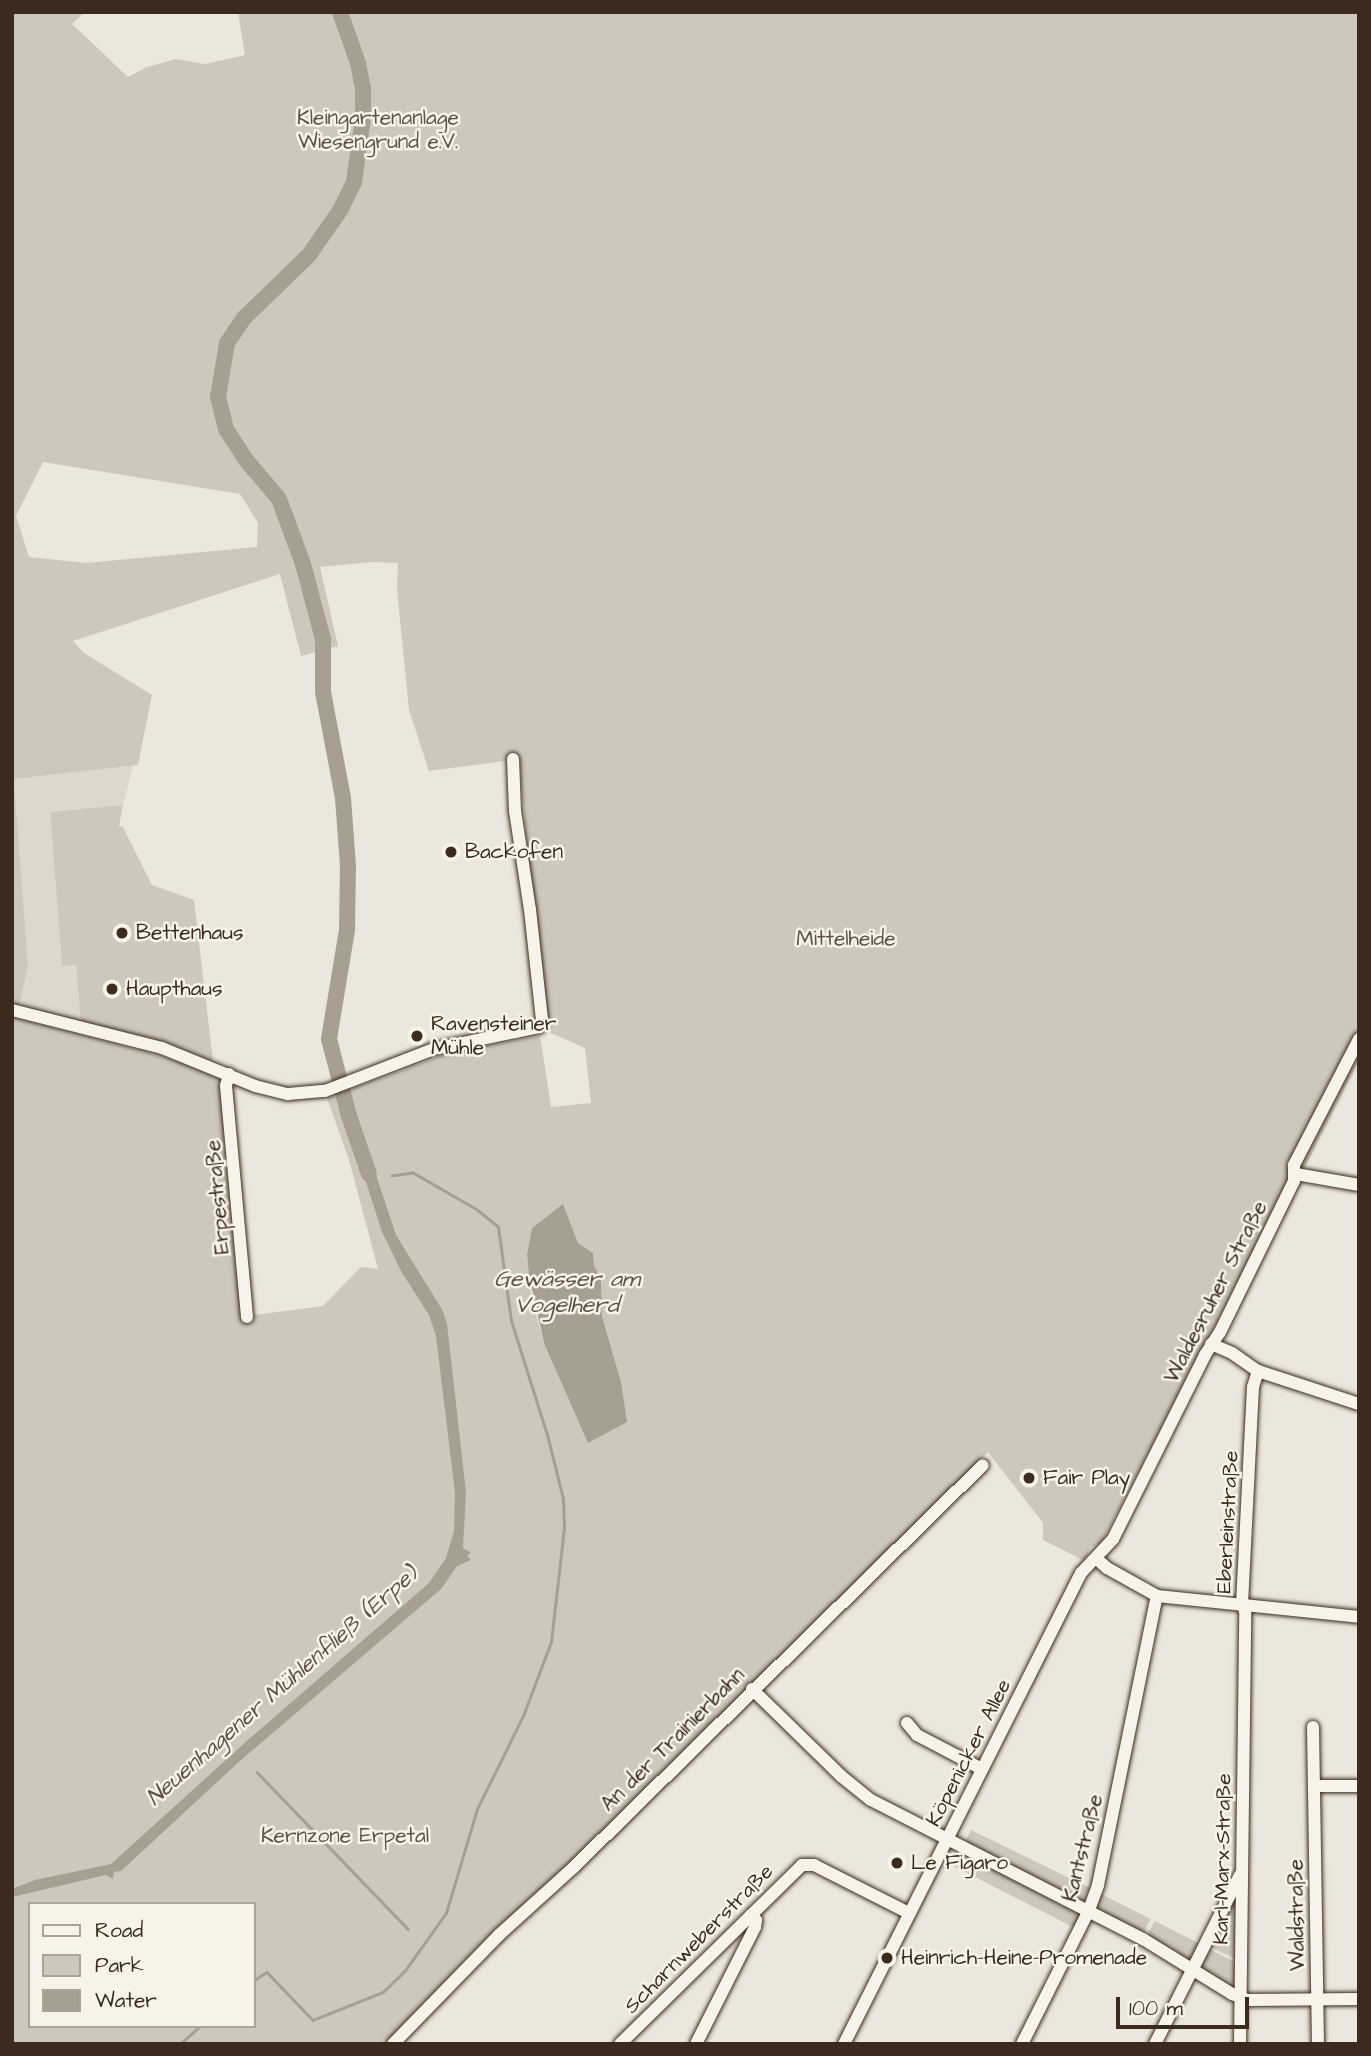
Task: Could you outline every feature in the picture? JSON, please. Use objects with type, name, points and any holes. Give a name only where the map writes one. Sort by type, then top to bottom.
[{"type":"street","points":[[12,1010],[162,1048],[276,1093],[305,1094],[330,1089],[434,1049],[538,1027],[541,1020],[530,909],[515,811],[513,759]]},
{"type":"street","name":"Waldesruher Straße","points":[[1097,1559],[1113,1539],[1296,1174],[1294,1164],[1359,1039]]},
{"type":"street","name":"Erpestraße","points":[[229,1074],[226,1086],[247,1317]]},
{"type":"street","points":[[1296,1174],[1359,1185]]},
{"type":"street","points":[[1211,1344],[1232,1353],[1258,1371],[1359,1404]]},
{"type":"street","name":"Eberleinstraße","points":[[1244,1675],[1245,1611],[1242,1604],[1253,1387],[1258,1371]]},
{"type":"street","name":"An der Trainierbahn","points":[[393,2044],[499,1935],[574,1867],[982,1465]]},
{"type":"street","points":[[1097,1559],[1107,1568],[1157,1596],[1359,1617]]},
{"type":"street","name":"Köpenicker Allee","points":[[844,2044],[1081,1573],[1097,1559]]},
{"type":"street","name":"Kantstraße","points":[[1021,2044],[1089,1910],[1098,1885],[1157,1596]]},
{"type":"street","name":"Karl-Marx-Straße","points":[[1240,2044],[1244,1675]]},
{"type":"street","points":[[752,1689],[856,1790],[947,1840],[1089,1910],[1240,1997],[1359,1999]]},
{"type":"street","points":[[907,1723],[917,1735],[982,1769]]},
{"type":"street","name":"Waldstraße","points":[[1313,1727],[1318,2044]]},
{"type":"street","points":[[1314,1786],[1359,1786]]},
{"type":"street","name":"Scharnweberstraße","points":[[620,2044],[796,1870],[807,1864],[909,1913]]},
{"type":"street","points":[[1155,2044],[1241,1873]]},
{"type":"street","points":[[696,2044],[755,1927],[756,1920],[751,1915]]},
{"type":"shaded area","points":[[133,765],[123,805],[50,813],[62,966],[76,965],[81,1024],[18,1006],[28,966],[14,779]]},
{"type":"green space","points":[[12,12],[85,12],[72,24],[128,77],[147,67],[176,59],[205,64],[245,55],[238,12],[1359,12],[1359,1061],[1294,1189],[1262,1237],[1101,1543],[1090,1547],[1085,1561],[1043,1540],[1043,1523],[988,1452],[387,2044],[12,2044]],"holes":[[[43,462],[240,494],[258,523],[257,547],[86,563],[29,557],[16,516]],[[373,562],[398,563],[397,590],[409,710],[429,771],[519,759],[544,1030],[585,1048],[591,1103],[551,1107],[540,1036],[451,1052],[327,1098],[349,1160],[378,1269],[361,1267],[323,1306],[246,1316],[227,1080],[166,1057],[16,1018],[28,966],[14,779],[138,765],[152,695],[84,653],[73,641],[280,574],[301,656],[338,646],[320,567]],[[563,1205],[578,1244],[593,1253],[594,1266],[601,1277],[602,1316],[621,1382],[544,1343],[531,1296],[527,1254],[532,1228]]]},
{"type":"green space","points":[[123,805],[119,826],[123,827],[152,885],[194,900],[213,1061],[81,1024],[76,965],[62,966],[50,812]]},
{"type":"green space","points":[[971,1830],[1090,1888],[1083,1902],[964,1844]]},
{"type":"green space","points":[[959,1852],[1081,1914],[1074,1928],[952,1865]]},
{"type":"green space","points":[[1101,1894],[1151,1919],[1144,1931],[1138,1933],[1098,1911],[1096,1906]]},
{"type":"green space","points":[[1234,1898],[1238,1900],[1238,1960],[1208,1946]]},
{"type":"green space","points":[[1155,1921],[1202,1945],[1194,1959],[1187,1960],[1151,1938],[1149,1931]]},
{"type":"green space","points":[[1207,1948],[1237,1963],[1233,1990],[1204,1971],[1202,1966]]},
{"type":"water","points":[[365,1155],[372,1163],[396,1235],[443,1311],[447,1324],[466,1492],[463,1548],[471,1553],[467,1555],[471,1560],[457,1566],[441,1589],[241,1760],[121,1871],[114,1872],[113,1879],[106,1875],[12,1897],[12,1889],[35,1880],[111,1864],[249,1739],[429,1583],[446,1558],[454,1531],[455,1493],[436,1336],[429,1315],[401,1271],[382,1232],[358,1157]]},
{"type":"water","name":"Gewässer am Vogelherd","points":[[563,1204],[578,1243],[593,1253],[594,1266],[601,1277],[602,1316],[621,1382],[627,1422],[588,1443],[544,1343],[529,1276],[527,1254],[532,1228]]},
{"type":"waterway","name":"Neuenhagener Mühlenfließ (Erpe)","points":[[340,12],[358,63],[363,88],[363,118],[354,182],[341,209],[309,255],[244,318],[227,343],[218,397],[226,429],[246,460],[279,499],[303,564],[323,639],[323,692],[343,798],[348,866],[347,930],[329,1039],[349,1116],[369,1174]]},
{"type":"waterway","points":[[256,1979],[267,1972],[313,2020],[383,1992],[404,1972],[446,1913],[477,1809],[523,1716],[551,1642],[564,1528],[563,1499],[547,1435],[511,1321],[498,1227],[477,1210],[413,1173],[392,1176]]},
{"type":"waterway","points":[[257,1772],[408,1929]]},
{"type":"waterway","points":[[180,2044],[198,2028]]},
{"type":"place","name":"Backofen","points":[[451,852]]},
{"type":"place","name":"Bettenhaus","points":[[122,933]]},
{"type":"place","name":"Haupthaus","points":[[112,989]]},
{"type":"place","name":"Ravensteiner Mühle","points":[[417,1036]]},
{"type":"place","name":"Fair Play","points":[[1029,1478]]},
{"type":"place","name":"Le Figaro","points":[[897,1863]]},
{"type":"place","name":"Heinrich-Heine-Promenade","points":[[887,1958]]},
{"type":"park label","name":"Kleingartenanlage Wiesengrund e.V.","points":[[378,130]]},
{"type":"park label","name":"Mittelheide","points":[[846,939]]},
{"type":"park label","name":"Kernzone Erpetal","points":[[345,1836]]}]
